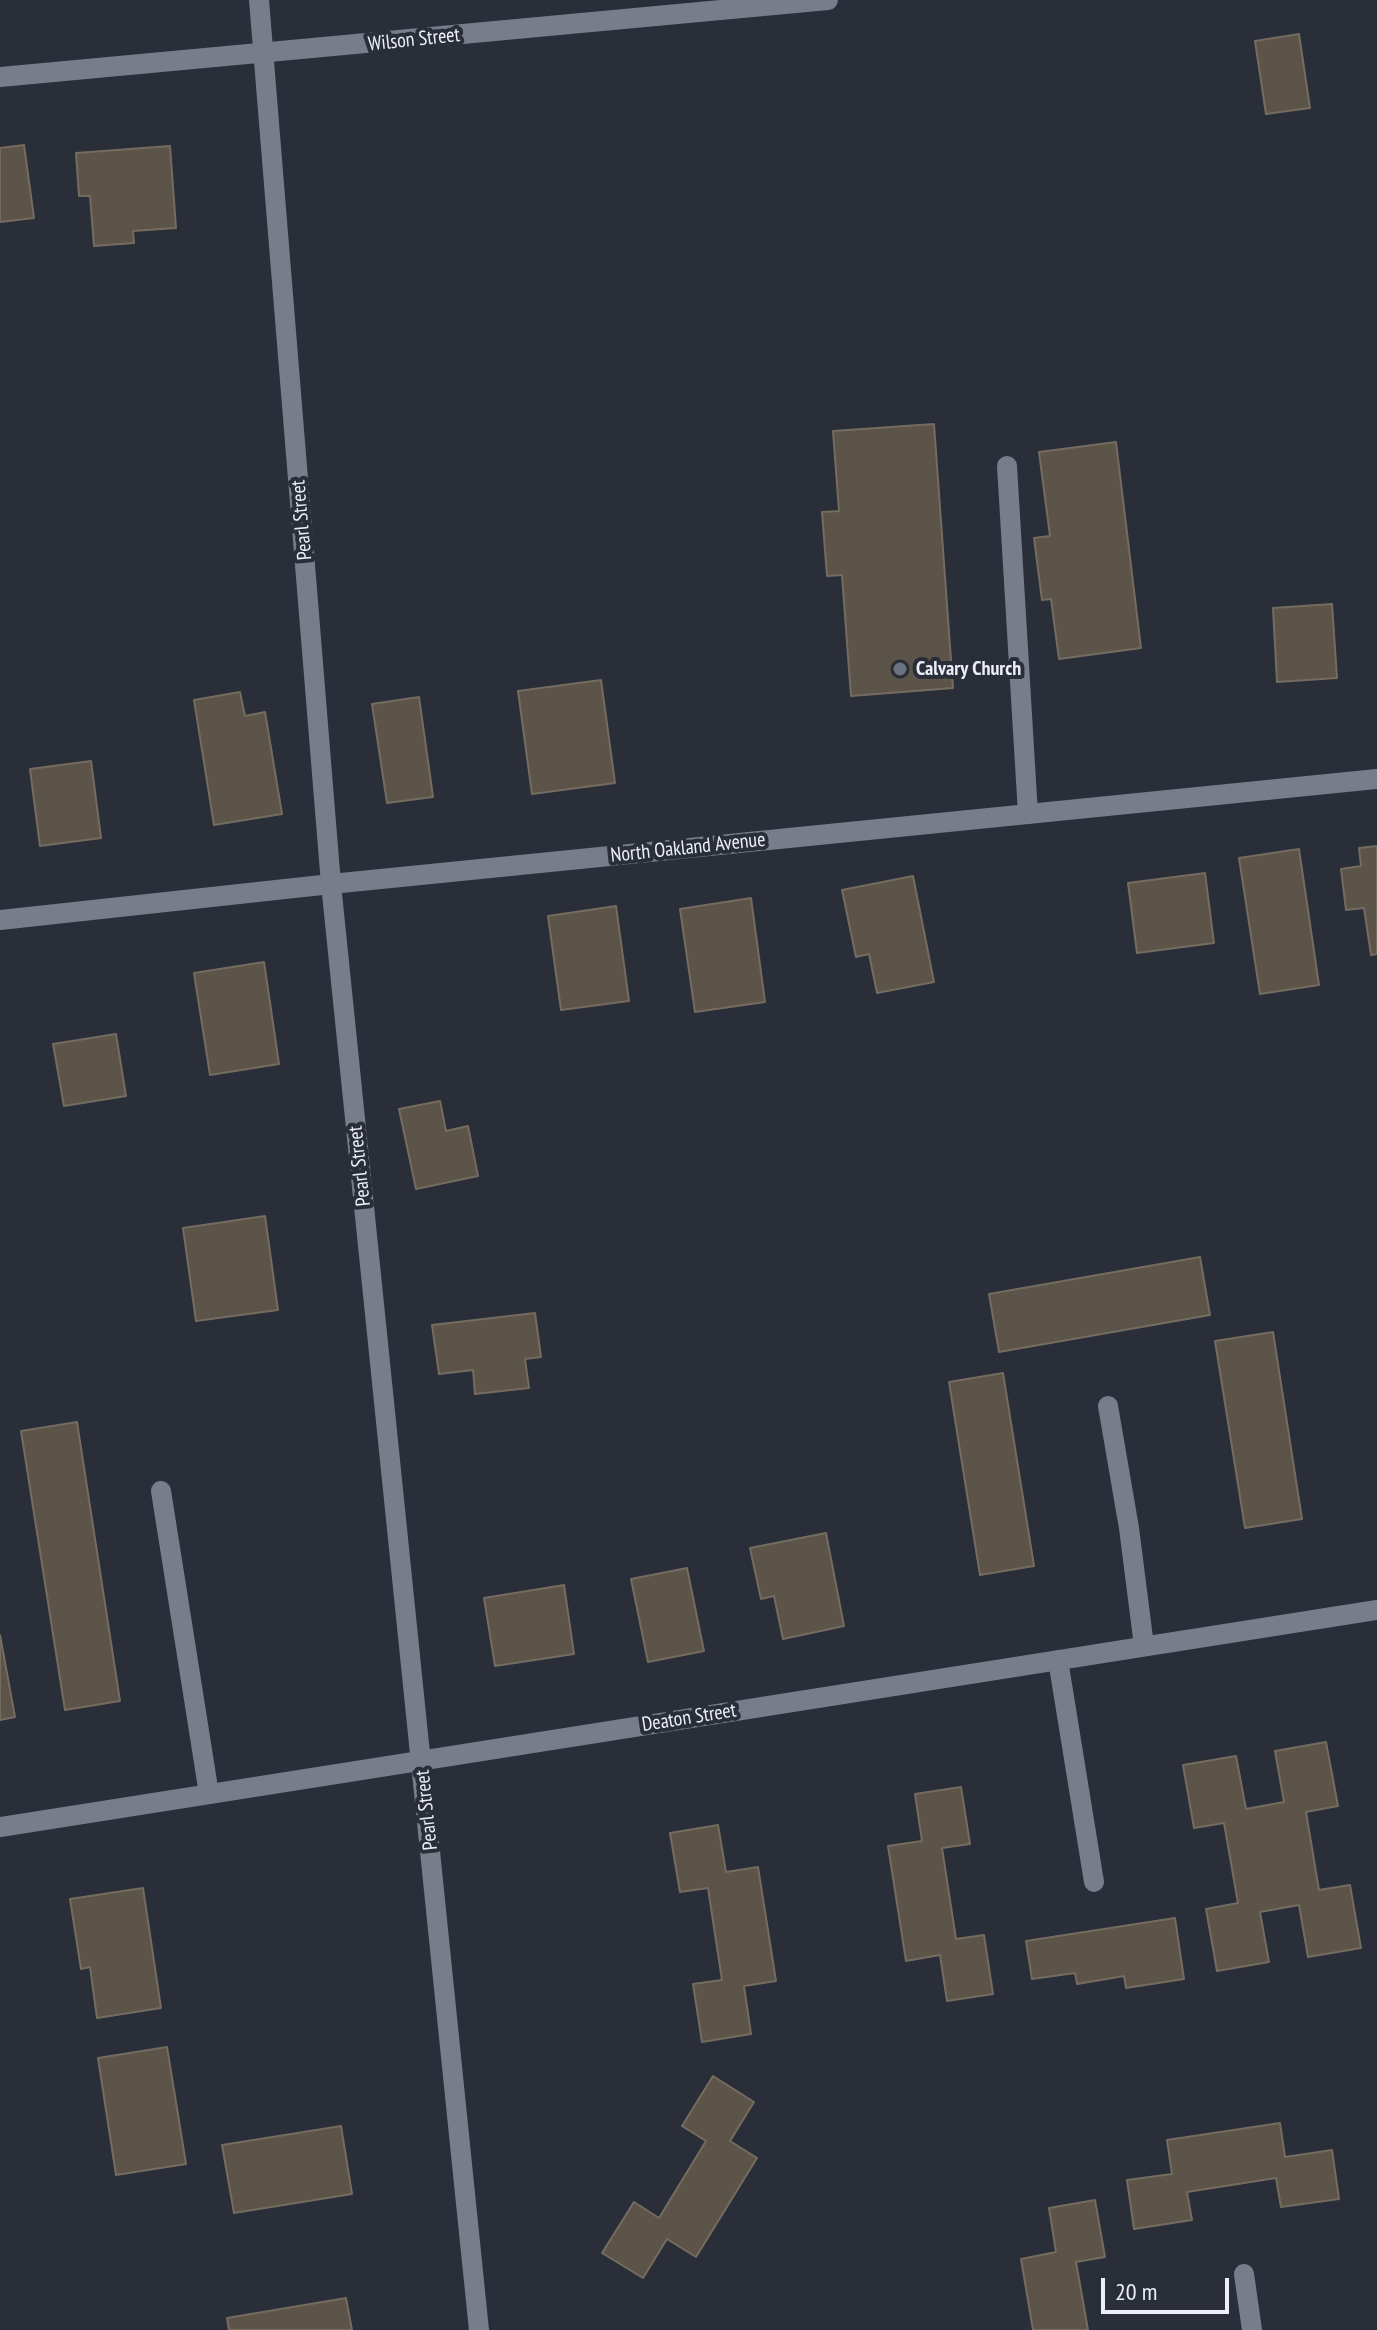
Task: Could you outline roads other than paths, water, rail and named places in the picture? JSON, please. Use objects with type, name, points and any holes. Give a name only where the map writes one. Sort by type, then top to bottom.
[{"type":"street","name":"Pearl Street","points":[[259,0],[331,884],[479,2330]]},
{"type":"street","name":"Wilson Street","points":[[0,77],[828,0]]},
{"type":"street","points":[[1007,466],[1028,814]]},
{"type":"street","name":"North Oakland Avenue","points":[[0,920],[1377,779]]},
{"type":"street","points":[[1108,1406],[1129,1528],[1144,1646]]},
{"type":"street","points":[[161,1491],[209,1794]]},
{"type":"street","name":"Deaton Street","points":[[0,1827],[1377,1610]]},
{"type":"street","points":[[1058,1660],[1094,1882]]},
{"type":"street","points":[[1244,2274],[1252,2330]]},
{"type":"place","name":"Calvary Church","points":[[900,669]]}]
